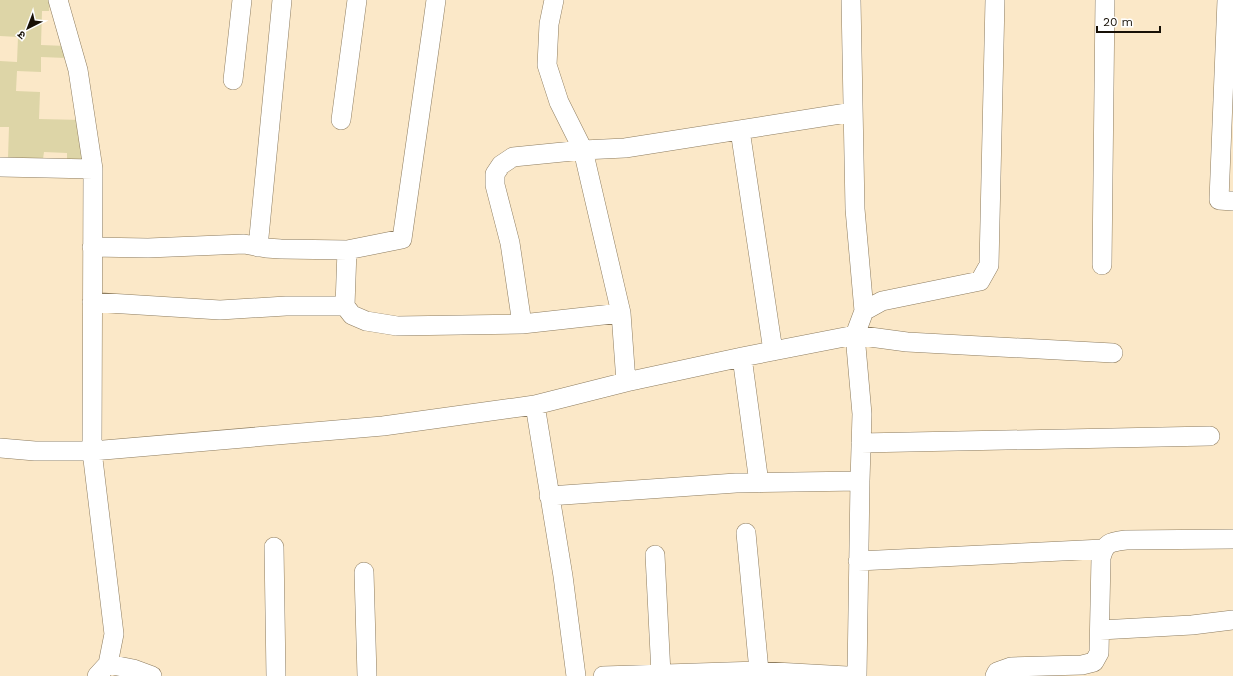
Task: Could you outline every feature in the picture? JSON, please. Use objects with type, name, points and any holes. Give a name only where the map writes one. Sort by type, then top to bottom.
[{"type":"street","points":[[58,0],[78,70],[93,169],[92,451],[114,634],[103,670],[133,669],[152,676]]},
{"type":"street","points":[[233,80],[242,0]]},
{"type":"street","points":[[258,247],[282,0]]},
{"type":"street","points":[[341,120],[357,0]]},
{"type":"street","points":[[92,247],[148,248],[244,244],[282,249],[347,250],[402,239],[436,0]]},
{"type":"street","points":[[554,0],[549,24],[547,65],[559,102],[583,150],[621,314],[626,382]]},
{"type":"street","points":[[851,0],[855,209],[864,311],[855,335],[862,414],[857,676]]},
{"type":"street","points":[[864,311],[882,301],[980,281],[989,266],[995,0]]},
{"type":"street","points":[[1102,265],[1105,0]]},
{"type":"street","points":[[1227,0],[1219,200],[1233,201]]},
{"type":"street","points":[[522,324],[510,243],[495,185],[495,174],[501,165],[513,157],[583,150],[625,148],[853,112]]},
{"type":"street","points":[[740,130],[773,351]]},
{"type":"street","points":[[0,167],[93,169]]},
{"type":"street","points":[[347,250],[345,306],[352,315],[366,321],[397,326],[522,324],[621,314]]},
{"type":"street","points":[[92,302],[220,310],[286,306],[345,306]]},
{"type":"street","points":[[0,448],[35,451],[92,451],[383,426],[535,405],[626,382],[855,335],[906,342],[1113,353]]},
{"type":"street","points":[[742,357],[759,483]]},
{"type":"street","points":[[535,405],[576,676]]},
{"type":"street","points":[[861,443],[1210,436]]},
{"type":"street","points":[[549,496],[736,483],[860,481]]},
{"type":"street","points":[[746,533],[759,671]]},
{"type":"street","points":[[995,676],[997,672],[1011,667],[1082,665],[1094,662],[1099,653],[1101,558],[1103,549],[1110,542],[1126,540],[1233,539]]},
{"type":"street","points":[[274,547],[276,676]]},
{"type":"street","points":[[858,561],[1103,549]]},
{"type":"street","points":[[656,555],[661,674]]},
{"type":"street","points":[[364,572],[367,676]]},
{"type":"street","points":[[1100,630],[1192,625],[1233,620]]},
{"type":"street","points":[[603,676],[759,671],[847,676]]},
{"type":"building","points":[[0,0],[50,0],[49,11],[42,11],[41,45],[66,46],[66,58],[41,57],[41,72],[17,71],[16,91],[40,92],[39,119],[83,120],[82,162],[67,161],[67,153],[44,152],[43,159],[8,158],[9,127],[0,127],[0,61],[17,62],[18,37],[0,36]]}]
